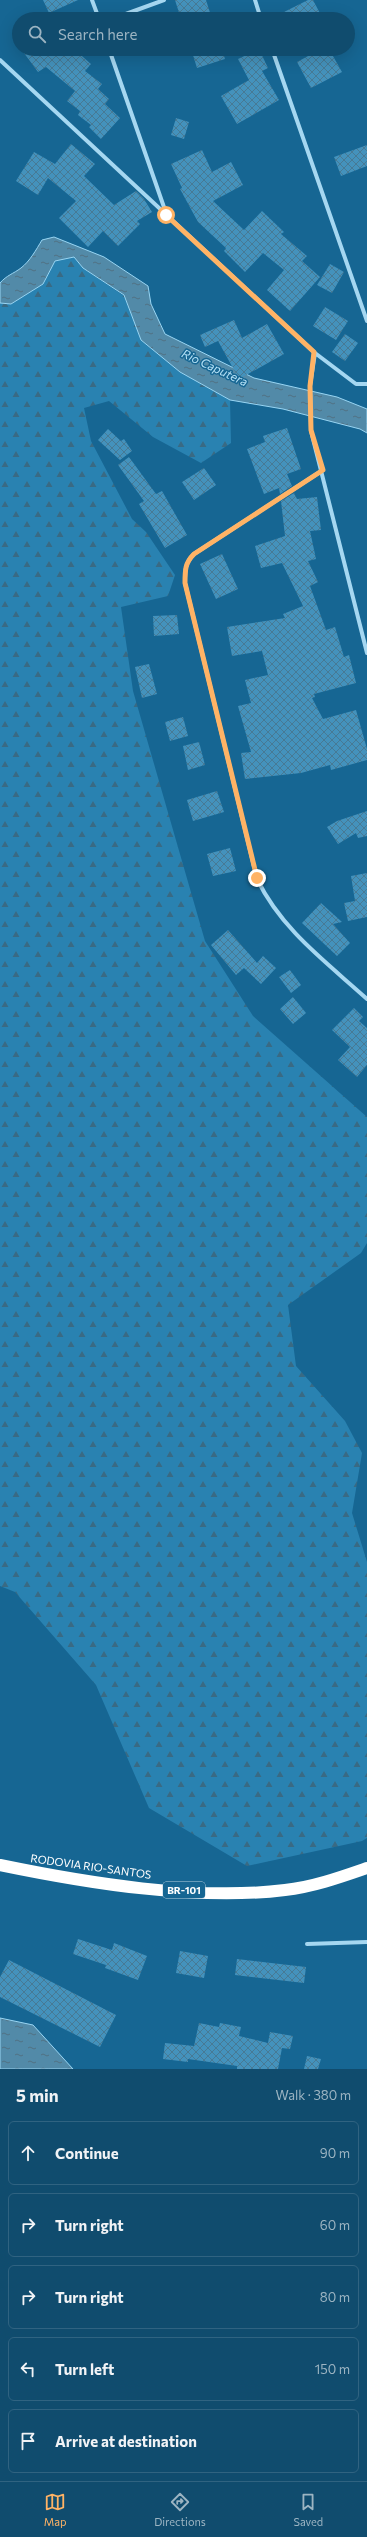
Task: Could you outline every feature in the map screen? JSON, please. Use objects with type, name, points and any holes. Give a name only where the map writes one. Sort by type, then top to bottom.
[{"type":"highway","name":"RODOVIA RIO-SANTOS","points":[[0,1865],[54,1876],[132,1887],[226,1893],[286,1890],[333,1880],[367,1868]]},
{"type":"street","points":[[92,0],[96,12]]},
{"type":"street","points":[[131,12],[164,0]]},
{"type":"street","points":[[255,0],[259,12]]},
{"type":"street","points":[[111,56],[166,215]]},
{"type":"street","points":[[274,56],[367,321]]},
{"type":"street","points":[[0,60],[314,352],[356,384],[367,384]]},
{"type":"street","points":[[314,352],[310,386],[311,430],[323,470],[367,653]]},
{"type":"street","points":[[323,470],[194,554],[187,561],[185,569],[185,583],[257,878],[269,903],[289,929],[367,999]]},
{"type":"street","points":[[307,1944],[367,1942]]},
{"type":"green space","points":[[74,257],[83,268],[124,296],[141,340],[180,372],[230,400],[231,443],[201,463],[153,437],[109,401],[84,408],[91,441],[132,519],[146,532],[175,575],[168,596],[121,607],[133,691],[205,941],[253,1016],[367,1117],[367,1243],[361,1253],[288,1305],[296,1366],[345,1421],[362,1453],[352,1513],[367,1562],[367,1838],[362,1841],[247,1866],[149,1808],[96,1685],[15,1592],[0,1586],[0,303],[11,304],[43,284],[55,261]]},
{"type":"water","name":"Rio Caputera","points":[[54,237],[104,257],[148,286],[151,304],[165,334],[254,378],[337,397],[367,409],[367,433],[360,429],[283,409],[230,400],[180,372],[141,340],[124,295],[83,268],[74,257],[55,261],[43,284],[11,304],[0,303],[0,283],[27,262],[42,240]]},
{"type":"water","points":[[0,2018],[33,2025],[73,2069],[0,2069]]},
{"type":"building","points":[[43,0],[78,0],[51,12],[49,12]]},
{"type":"building","points":[[175,0],[206,0],[210,12],[179,12]]},
{"type":"building","points":[[308,0],[313,0],[319,12],[284,12]]},
{"type":"building","points":[[26,56],[82,56],[91,64],[85,71],[102,84],[98,89],[109,99],[105,104],[120,118],[101,139],[89,127],[91,125],[78,115],[80,111],[67,101],[75,91],[46,67],[38,72]]},
{"type":"building","points":[[193,56],[224,56],[225,59],[197,68]]},
{"type":"building","points":[[244,56],[262,56],[268,68],[262,71],[279,100],[237,124],[221,96],[249,80],[238,59]]},
{"type":"building","points":[[308,56],[333,56],[342,72],[311,88],[297,62]]},
{"type":"building","points":[[176,118],[189,122],[184,139],[171,135]]},
{"type":"building","points":[[71,144],[95,164],[84,176],[114,205],[136,191],[144,199],[152,212],[137,221],[140,224],[118,246],[103,231],[88,247],[59,218],[76,201],[48,178],[38,195],[16,181],[34,152],[55,164]]},
{"type":"building","points":[[367,145],[367,166],[341,176],[334,157]]},
{"type":"building","points":[[202,150],[212,172],[231,162],[243,185],[213,201],[244,230],[262,211],[284,232],[281,234],[307,256],[302,261],[320,277],[290,311],[267,290],[284,270],[263,253],[245,272],[224,251],[226,248],[198,222],[180,189],[182,188],[171,164]]},
{"type":"building","points":[[330,264],[344,272],[332,293],[317,285]]},
{"type":"building","points":[[325,307],[348,321],[336,340],[313,326]]},
{"type":"building","points":[[234,320],[242,338],[267,324],[284,354],[239,379],[218,341],[205,347],[200,335]]},
{"type":"building","points":[[345,334],[358,343],[345,361],[332,352]]},
{"type":"building","points":[[287,428],[301,469],[287,474],[292,486],[280,494],[279,488],[264,494],[247,449],[265,442],[263,436]]},
{"type":"building","points":[[108,429],[121,441],[124,439],[132,451],[120,460],[98,440]]},
{"type":"building","points":[[129,457],[156,494],[162,491],[187,535],[165,548],[139,504],[144,501],[118,465]]},
{"type":"building","points":[[204,468],[216,485],[194,500],[182,482]]},
{"type":"building","points":[[294,493],[297,499],[317,497],[321,530],[310,531],[316,559],[308,561],[318,582],[310,586],[326,630],[335,627],[344,657],[349,655],[356,683],[314,694],[315,697],[312,698],[323,719],[356,710],[367,749],[367,760],[331,770],[330,765],[301,773],[245,779],[241,753],[251,752],[238,706],[251,703],[245,680],[268,675],[262,651],[232,656],[227,627],[285,618],[283,614],[303,606],[282,563],[261,568],[255,546],[285,536],[281,501]]},
{"type":"building","points":[[222,554],[238,589],[216,599],[200,564]]},
{"type":"building","points":[[177,615],[179,634],[154,636],[153,616]]},
{"type":"building","points":[[149,664],[157,694],[142,698],[135,667]]},
{"type":"building","points":[[183,717],[188,736],[170,741],[165,722]]},
{"type":"building","points":[[199,742],[205,765],[188,770],[183,746]]},
{"type":"building","points":[[217,791],[224,812],[193,821],[187,800]]},
{"type":"building","points":[[367,811],[367,836],[358,838],[356,833],[338,844],[327,827],[337,821]]},
{"type":"building","points":[[230,848],[236,871],[213,876],[207,854]]},
{"type":"building","points":[[367,873],[367,917],[348,921],[344,903],[355,901],[351,876]]},
{"type":"building","points":[[321,903],[342,922],[333,924],[350,943],[337,956],[302,923]]},
{"type":"building","points":[[228,930],[257,963],[263,956],[276,968],[261,984],[244,968],[236,975],[211,945]]},
{"type":"building","points":[[290,970],[301,985],[291,993],[279,977]]},
{"type":"building","points":[[293,997],[306,1013],[293,1024],[280,1009]]},
{"type":"building","points":[[354,1008],[363,1017],[359,1021],[367,1028],[367,1065],[357,1077],[338,1060],[350,1047],[332,1030]]},
{"type":"building","points":[[78,1939],[112,1950],[114,1943],[147,1956],[138,1980],[105,1968],[106,1965],[73,1954]]},
{"type":"building","points":[[180,1951],[208,1956],[204,1978],[176,1973]]},
{"type":"building","points":[[237,1959],[306,1967],[304,1983],[235,1975]]},
{"type":"building","points":[[9,1960],[116,2015],[100,2047],[0,1997],[0,1977]]},
{"type":"building","points":[[199,2023],[219,2027],[220,2023],[241,2027],[239,2036],[268,2043],[270,2032],[293,2036],[290,2049],[282,2048],[278,2069],[237,2069],[237,2066],[188,2059],[188,2062],[163,2059],[165,2043],[194,2046]]},
{"type":"building","points":[[307,2056],[321,2059],[318,2069],[304,2069]]},
{"type":"route","points":[[166,215],[314,352],[310,386],[311,430],[323,470],[194,554],[187,561],[185,569],[185,583],[257,878]]}]
